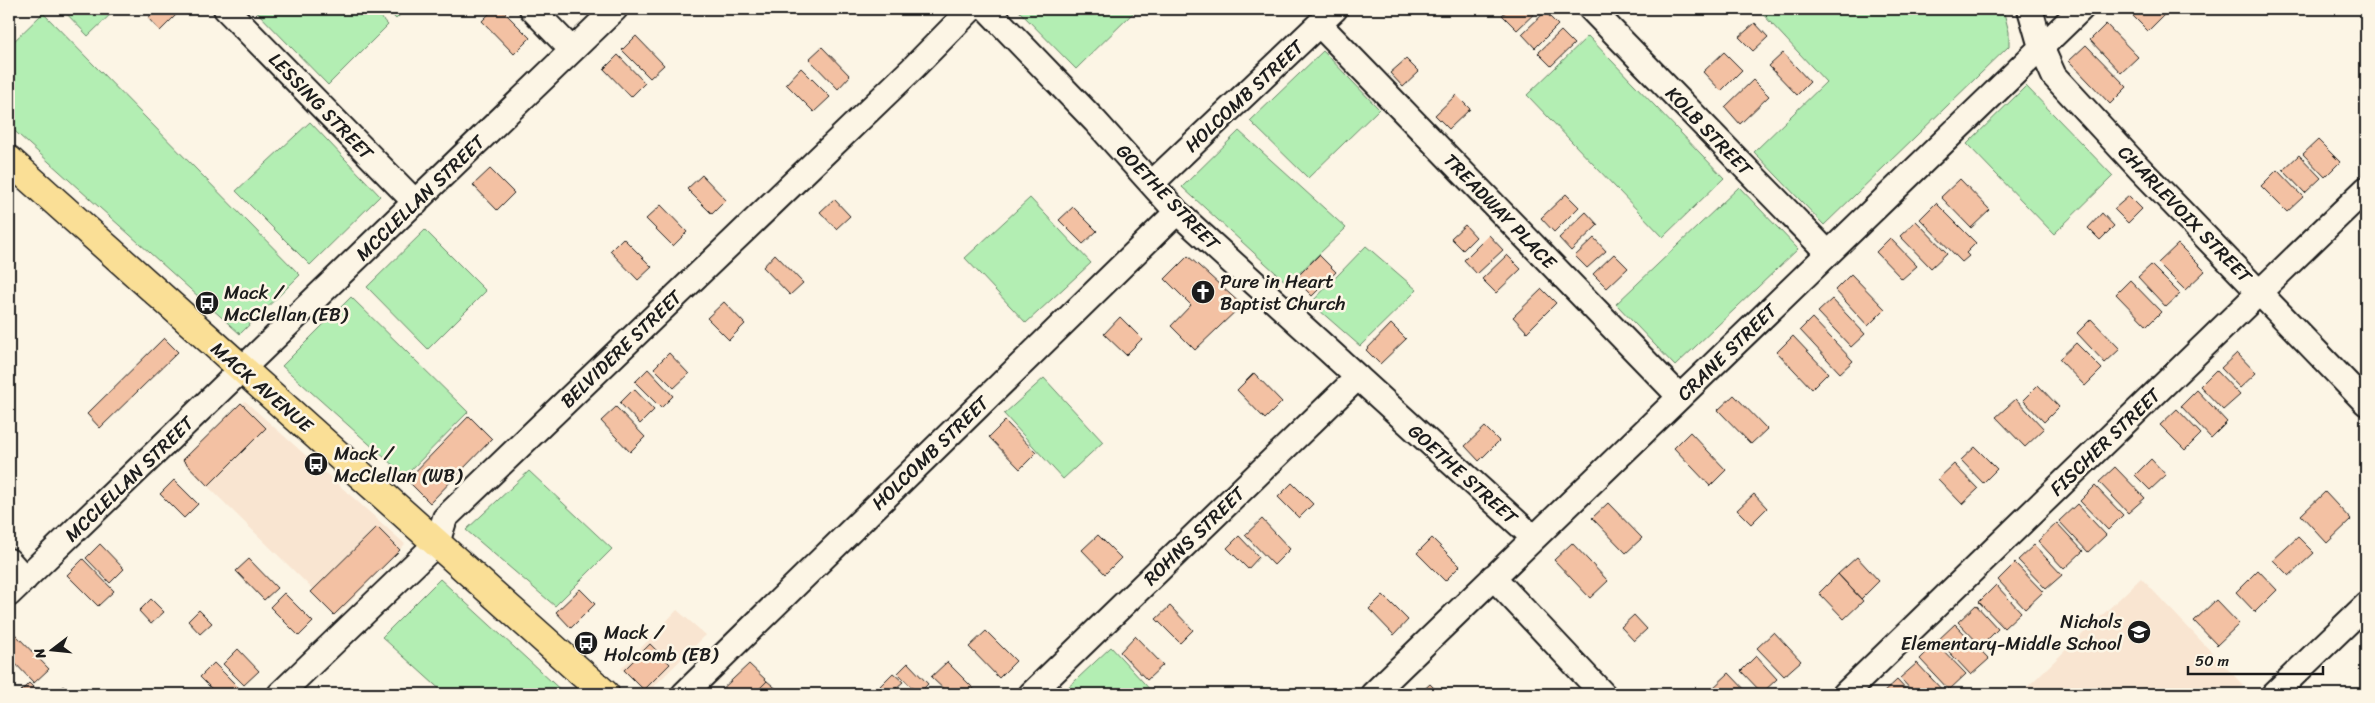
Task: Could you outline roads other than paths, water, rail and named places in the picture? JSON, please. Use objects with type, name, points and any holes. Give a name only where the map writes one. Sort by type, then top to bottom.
[{"type":"main road","name":"MACK AVENUE","points":[[9,160],[605,694]]},
{"type":"street","name":"LESSING STREET","points":[[226,9],[416,203]]},
{"type":"street","points":[[532,9],[572,50]]},
{"type":"street","name":"MCCLELLAN STREET","points":[[17,586],[615,9]]},
{"type":"street","name":"BELVIDERE STREET","points":[[280,694],[437,543],[445,518],[913,68],[971,9]]},
{"type":"street","name":"GOETHE STREET","points":[[987,9],[1152,183],[1177,212],[1534,538]]},
{"type":"street","name":"KOLB STREET","points":[[1591,9],[1828,253]]},
{"type":"street","name":"CHARLEVOIX STREET","points":[[2030,9],[2041,47],[2054,76],[2140,169],[2366,403]]},
{"type":"street","name":"CRANE STREET","points":[[1372,694],[2081,9]]},
{"type":"street","name":"HOLCOMB STREET","points":[[1152,183],[1327,17]]},
{"type":"street","name":"TREADWAY PLACE","points":[[1327,17],[1680,397]]},
{"type":"street","name":"FISCHER STREET","points":[[1845,694],[2366,189]]},
{"type":"street","name":"HOLCOMB STREET","points":[[684,694],[1177,212]]},
{"type":"street","name":"ROHNS STREET","points":[[1031,694],[1358,377]]},
{"type":"street","points":[[9,562],[17,586]]},
{"type":"street","points":[[1493,577],[1603,694]]},
{"type":"street","points":[[2274,694],[2366,605]]},
{"type":"place","name":"Pure in Heart Baptist Church","points":[[1203,292]]},
{"type":"place","name":"Mack / McClellan (EB)","points":[[207,303]]},
{"type":"place","name":"Mack / McClellan (WB)","points":[[316,464]]},
{"type":"place","name":"Nichols Elementary-Middle School","points":[[2139,632]]},
{"type":"place","name":"Mack / Holcomb (EB)","points":[[586,643]]}]
